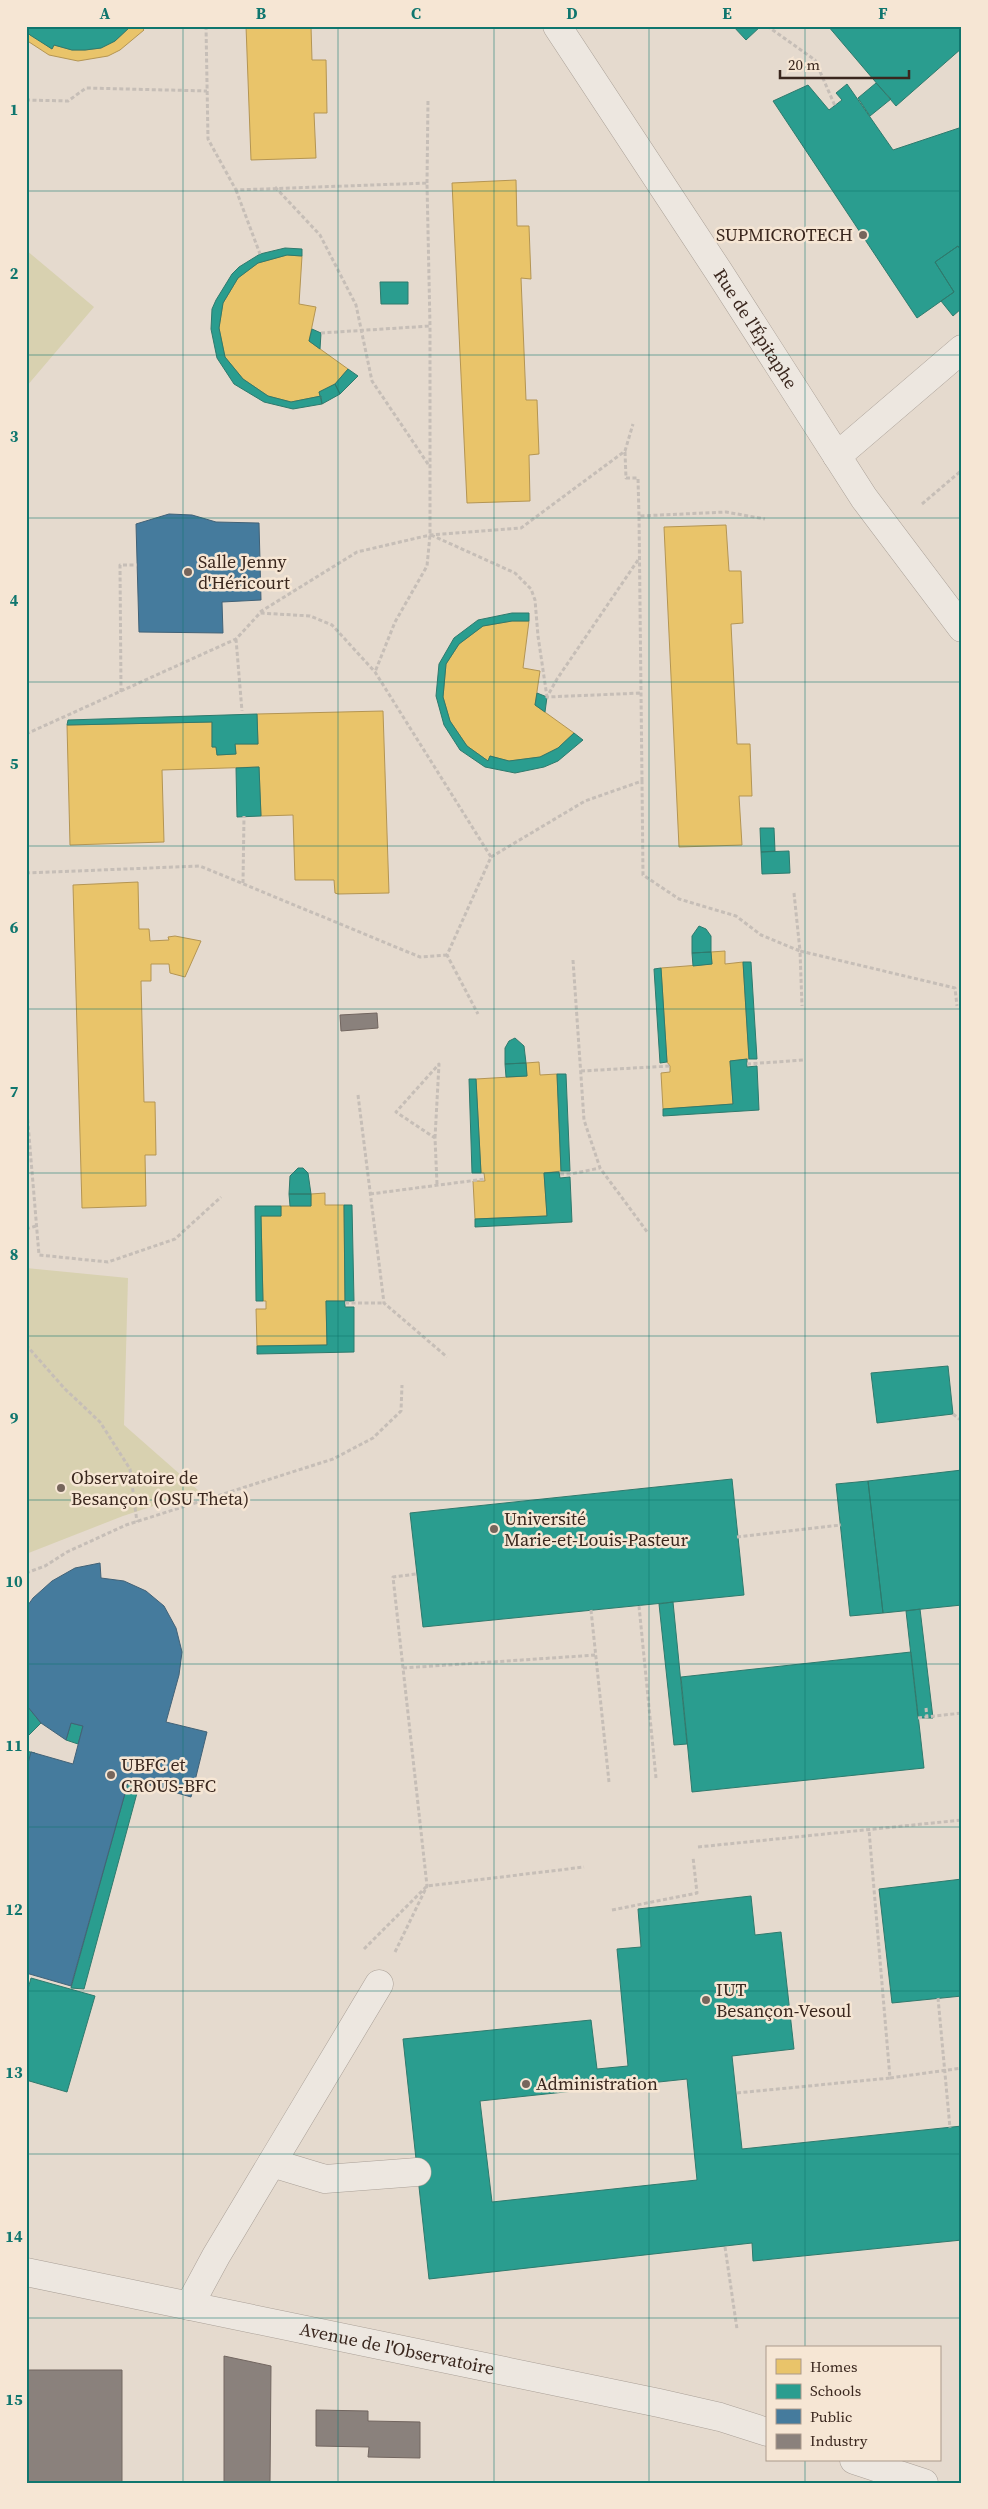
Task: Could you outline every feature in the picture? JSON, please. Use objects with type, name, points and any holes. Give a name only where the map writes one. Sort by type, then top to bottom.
[{"type":"street","name":"Rue de l'Épitaphe","points":[[557,26],[879,519],[962,628]]},
{"type":"street","points":[[837,456],[962,349]]},
{"type":"street","points":[[189,2306],[216,2256],[379,1984]]},
{"type":"street","points":[[272,2163],[325,2179],[417,2172]]},
{"type":"street","name":"Avenue de l'Observatoire","points":[[26,2272],[659,2403],[720,2417],[766,2432]]},
{"type":"street","points":[[860,2462],[924,2483]]},
{"type":"path","points":[[206,26],[208,140],[236,190],[260,254]]},
{"type":"path","points":[[767,26],[815,60],[835,106]]},
{"type":"path","points":[[26,100],[68,101],[86,88],[206,91]]},
{"type":"path","points":[[375,672],[395,622],[427,566],[430,535],[430,326],[426,182],[428,100]]},
{"type":"path","points":[[236,190],[426,182]]},
{"type":"path","points":[[274,187],[320,235],[356,305],[372,381],[430,468]]},
{"type":"path","points":[[321,333],[430,326]]},
{"type":"path","points":[[633,424],[625,451],[626,478],[638,478],[643,875],[679,899],[736,916],[762,935],[800,951],[955,988],[956,1006]]},
{"type":"path","points":[[26,734],[236,639],[260,613],[357,552],[430,535],[521,528],[625,451]]},
{"type":"path","points":[[922,504],[962,470]]},
{"type":"path","points":[[639,516],[726,512],[765,519]]},
{"type":"path","points":[[430,535],[515,573],[531,589],[535,600],[547,697]]},
{"type":"path","points":[[547,697],[639,559]]},
{"type":"path","points":[[121,692],[120,565],[137,565]]},
{"type":"path","points":[[260,613],[310,616],[332,625],[375,672],[491,857]]},
{"type":"path","points":[[236,639],[242,711]]},
{"type":"path","points":[[547,697],[642,693]]},
{"type":"path","points":[[447,955],[491,857],[585,801],[642,781]]},
{"type":"path","points":[[243,883],[244,816]]},
{"type":"path","points":[[26,873],[200,866],[420,957],[447,955]]},
{"type":"path","points":[[794,893],[800,951],[802,1006]]},
{"type":"path","points":[[447,955],[478,1014]]},
{"type":"path","points":[[573,960],[584,1120],[600,1168],[648,1233]]},
{"type":"path","points":[[747,1064],[804,1060]]},
{"type":"path","points":[[435,1138],[396,1112],[439,1064],[435,1138],[437,1184]]},
{"type":"path","points":[[580,1071],[670,1066]]},
{"type":"path","points":[[358,1095],[384,1303]]},
{"type":"path","points":[[26,1100],[39,1254],[108,1262],[175,1239],[221,1197]]},
{"type":"path","points":[[560,1174],[571,1174],[600,1168]]},
{"type":"path","points":[[370,1194],[485,1179]]},
{"type":"path","points":[[26,1229],[36,1226]]},
{"type":"path","points":[[345,1303],[384,1303],[447,1357]]},
{"type":"path","points":[[26,1345],[65,1389],[100,1422],[130,1468],[137,1522]]},
{"type":"path","points":[[26,1573],[45,1566],[67,1552],[137,1522],[333,1459],[373,1438],[401,1411],[402,1385]]},
{"type":"path","points":[[953,1414],[962,1421]]},
{"type":"path","points":[[738,1537],[841,1525]]},
{"type":"path","points":[[379,1984],[426,1886],[393,1577],[416,1574]]},
{"type":"path","points":[[639,1606],[656,1778]]},
{"type":"path","points":[[591,1610],[609,1782]]},
{"type":"path","points":[[403,1668],[596,1655]]},
{"type":"path","points":[[926,1708],[927,1718]]},
{"type":"path","points":[[918,1718],[962,1713]]},
{"type":"path","points":[[698,1847],[962,1820]]},
{"type":"path","points":[[869,1830],[890,2078]]},
{"type":"path","points":[[612,1910],[697,1893],[693,1857]]},
{"type":"path","points":[[358,1955],[426,1886],[584,1867]]},
{"type":"path","points":[[938,1998],[950,2128]]},
{"type":"path","points":[[736,2092],[890,2078],[962,2068]]},
{"type":"path","points":[[725,2247],[738,2330]]},
{"type":"shaded area","points":[[26,250],[94,307],[26,387]]},
{"type":"shaded area","points":[[26,1268],[128,1278],[124,1425],[199,1491],[123,1516],[26,1554]]},
{"type":"building: Homes","points":[[131,26],[140,26],[144,30],[120,50],[108,56],[78,61],[49,55],[26,40],[26,31],[52,49],[54,45],[72,50],[101,48],[115,41]]},
{"type":"building: Homes","points":[[246,26],[311,26],[312,60],[326,60],[327,113],[314,113],[316,158],[251,160]]},
{"type":"building: Homes","points":[[516,180],[517,226],[529,226],[531,279],[521,278],[526,400],[537,400],[539,454],[529,455],[530,501],[467,503],[452,183]]},
{"type":"building: Homes","points":[[287,255],[302,256],[299,304],[316,307],[309,341],[348,369],[335,384],[319,392],[321,396],[291,402],[268,396],[243,379],[225,357],[219,328],[223,303],[238,278],[258,263]]},
{"type":"building: Homes","points":[[726,525],[729,571],[741,571],[743,623],[731,624],[737,744],[750,744],[752,796],[739,796],[742,845],[679,847],[664,527]]},
{"type":"building: Homes","points":[[512,621],[529,621],[523,668],[540,671],[535,705],[574,733],[558,748],[540,757],[509,761],[490,756],[488,761],[467,746],[450,721],[443,697],[446,664],[459,644],[483,626]]},
{"type":"building: Homes","points":[[383,711],[389,893],[338,894],[335,893],[334,880],[295,880],[293,815],[261,816],[259,767],[162,770],[164,842],[70,845],[67,725],[212,722],[212,747],[216,747],[217,755],[236,754],[235,744],[258,744],[257,714]]},
{"type":"building: Homes","points":[[138,882],[139,929],[149,929],[150,941],[169,940],[168,937],[175,936],[201,941],[185,977],[170,973],[169,964],[151,964],[151,981],[141,981],[144,1102],[155,1102],[156,1155],[145,1155],[146,1206],[82,1208],[73,885]]},
{"type":"building: Homes","points":[[725,951],[725,964],[743,962],[749,1059],[730,1061],[733,1104],[663,1109],[661,1073],[670,1072],[670,1066],[667,1062],[661,968],[712,964],[711,952]]},
{"type":"building: Homes","points":[[539,1062],[540,1075],[557,1074],[561,1171],[544,1173],[547,1216],[475,1219],[473,1181],[485,1181],[484,1173],[481,1173],[476,1079],[527,1076],[526,1063]]},
{"type":"building: Homes","points":[[325,1193],[325,1205],[344,1205],[345,1301],[326,1301],[327,1345],[257,1346],[256,1309],[266,1309],[266,1301],[263,1301],[261,1216],[281,1216],[281,1206],[311,1206],[311,1194]]},
{"type":"building: Schools","points":[[26,26],[131,26],[115,41],[101,48],[72,50],[54,45],[52,49],[30,35],[26,31]]},
{"type":"building: Schools","points":[[733,26],[761,26],[746,40]]},
{"type":"building: Schools","points":[[828,26],[962,26],[962,48],[896,106]]},
{"type":"building: Schools","points":[[876,83],[891,99],[870,116],[858,98]]},
{"type":"building: Schools","points":[[847,84],[893,150],[962,127],[962,252],[958,246],[935,262],[954,292],[917,318],[773,101],[808,85],[829,110],[842,100],[836,93]]},
{"type":"building: Schools","points":[[958,246],[962,252],[962,308],[953,316],[941,301],[954,292],[935,262]]},
{"type":"building: Schools","points":[[285,248],[302,249],[302,256],[287,255],[258,263],[238,278],[223,303],[219,328],[225,357],[243,379],[268,396],[291,402],[321,396],[322,404],[293,409],[264,402],[234,384],[217,358],[211,329],[212,309],[232,274],[239,267],[260,254]]},
{"type":"building: Schools","points":[[380,282],[408,282],[408,304],[381,304]]},
{"type":"building: Schools","points":[[312,329],[321,333],[320,349],[309,341]]},
{"type":"building: Schools","points":[[348,369],[358,376],[340,394],[335,384]]},
{"type":"building: Schools","points":[[335,384],[340,394],[322,404],[319,392]]},
{"type":"building: Schools","points":[[512,613],[529,613],[529,621],[512,621],[483,626],[459,644],[446,664],[443,697],[450,721],[467,746],[488,761],[490,756],[509,761],[540,757],[558,748],[574,733],[583,740],[558,761],[544,767],[515,773],[485,767],[460,750],[444,725],[436,696],[439,664],[454,638],[478,620]]},
{"type":"building: Schools","points":[[537,693],[547,697],[545,712],[535,705]]},
{"type":"building: Schools","points":[[257,714],[258,744],[235,744],[236,754],[217,755],[216,747],[212,747],[212,722],[67,725],[68,720]]},
{"type":"building: Schools","points":[[259,767],[261,816],[237,817],[236,768]]},
{"type":"building: Schools","points":[[760,828],[774,828],[775,851],[761,852]]},
{"type":"building: Schools","points":[[789,851],[790,873],[762,874],[761,852]]},
{"type":"building: Schools","points":[[699,926],[706,929],[711,936],[711,952],[692,953],[692,936]]},
{"type":"building: Schools","points":[[711,952],[712,964],[693,966],[692,953]]},
{"type":"building: Schools","points":[[743,962],[751,962],[757,1059],[749,1059]]},
{"type":"building: Schools","points":[[661,968],[667,1062],[660,1063],[654,969]]},
{"type":"building: Schools","points":[[515,1038],[524,1046],[526,1063],[505,1064],[505,1048],[509,1041]]},
{"type":"building: Schools","points":[[747,1059],[747,1067],[757,1066],[759,1110],[663,1116],[663,1109],[733,1104],[730,1061]]},
{"type":"building: Schools","points":[[526,1063],[527,1076],[506,1077],[505,1064]]},
{"type":"building: Schools","points":[[557,1074],[566,1074],[570,1171],[561,1171]]},
{"type":"building: Schools","points":[[469,1079],[476,1079],[481,1173],[472,1173]]},
{"type":"building: Schools","points":[[298,1168],[303,1168],[308,1173],[311,1194],[289,1194],[290,1176]]},
{"type":"building: Schools","points":[[559,1172],[560,1178],[570,1177],[572,1222],[475,1227],[475,1219],[547,1216],[544,1173]]},
{"type":"building: Schools","points":[[289,1194],[311,1194],[311,1206],[290,1206]]},
{"type":"building: Schools","points":[[344,1205],[352,1205],[354,1301],[345,1301]]},
{"type":"building: Schools","points":[[255,1206],[281,1206],[281,1216],[261,1216],[263,1301],[256,1301]]},
{"type":"building: Schools","points":[[326,1301],[345,1301],[345,1307],[354,1307],[354,1352],[257,1354],[257,1346],[327,1345]]},
{"type":"building: Schools","points":[[948,1366],[953,1414],[877,1423],[871,1373]]},
{"type":"building: Schools","points":[[962,1470],[962,1605],[883,1613],[868,1481]]},
{"type":"building: Schools","points":[[732,1479],[744,1595],[423,1627],[410,1513]]},
{"type":"building: Schools","points":[[868,1481],[883,1613],[850,1616],[836,1484]]},
{"type":"building: Schools","points":[[673,1602],[687,1744],[674,1745],[659,1604]]},
{"type":"building: Schools","points":[[920,1609],[933,1718],[918,1718],[906,1611]]},
{"type":"building: Schools","points":[[911,1652],[924,1768],[692,1792],[681,1677]]},
{"type":"building: Schools","points":[[28,1707],[41,1723],[26,1738],[26,1708]]},
{"type":"building: Schools","points":[[71,1723],[83,1726],[78,1744],[66,1740]]},
{"type":"building: Schools","points":[[26,1751],[35,1753],[26,1784]]},
{"type":"building: Schools","points":[[129,1779],[140,1782],[84,1989],[71,1988]]},
{"type":"building: Schools","points":[[962,1879],[962,1996],[892,2003],[879,1889]]},
{"type":"building: Schools","name":"Administration","points":[[751,1896],[755,1935],[781,1932],[794,2049],[732,2056],[742,2149],[962,2126],[962,2240],[753,2261],[752,2243],[429,2279],[403,2039],[591,2020],[597,2069],[628,2066],[617,1949],[641,1947],[638,1909]],"holes":[[[687,2079],[697,2180],[492,2202],[480,2101]]]},
{"type":"building: Schools","points":[[31,1978],[95,1996],[67,2092],[26,2080],[26,1996]]},
{"type":"building: Public","points":[[169,514],[192,515],[216,522],[259,523],[261,600],[222,602],[223,633],[139,632],[136,524]]},
{"type":"building: Public","name":"UBFC et CROUS-BFC","points":[[100,1563],[101,1578],[124,1581],[146,1591],[164,1606],[176,1628],[182,1652],[179,1675],[166,1722],[207,1732],[191,1797],[129,1779],[71,1986],[26,1973],[26,1771],[31,1752],[73,1764],[83,1726],[71,1723],[66,1740],[41,1723],[28,1707],[26,1708],[26,1608],[33,1598],[52,1581],[75,1568]]},
{"type":"building: Industry","points":[[377,1013],[378,1028],[341,1031],[340,1015]]},
{"type":"building: Industry","points":[[224,2356],[271,2366],[270,2483],[224,2483]]},
{"type":"building: Industry","points":[[26,2370],[122,2370],[122,2483],[26,2483]]},
{"type":"building: Industry","points":[[316,2410],[368,2411],[368,2421],[420,2422],[420,2458],[368,2457],[369,2447],[316,2446]]},
{"type":"place","name":"SUPMICROTECH","points":[[863,235]]},
{"type":"place","name":"Salle Jenny d'Héricourt","points":[[188,572]]},
{"type":"place","name":"Observatoire de Besançon (OSU Theta)","points":[[61,1488]]},
{"type":"place","name":"Université Marie-et-Louis-Pasteur","points":[[494,1529]]},
{"type":"place","name":"UBFC et CROUS-BFC","points":[[111,1775]]},
{"type":"place","name":"IUT Besançon-Vesoul","points":[[706,2000]]},
{"type":"place","name":"Administration","points":[[526,2084]]}]
